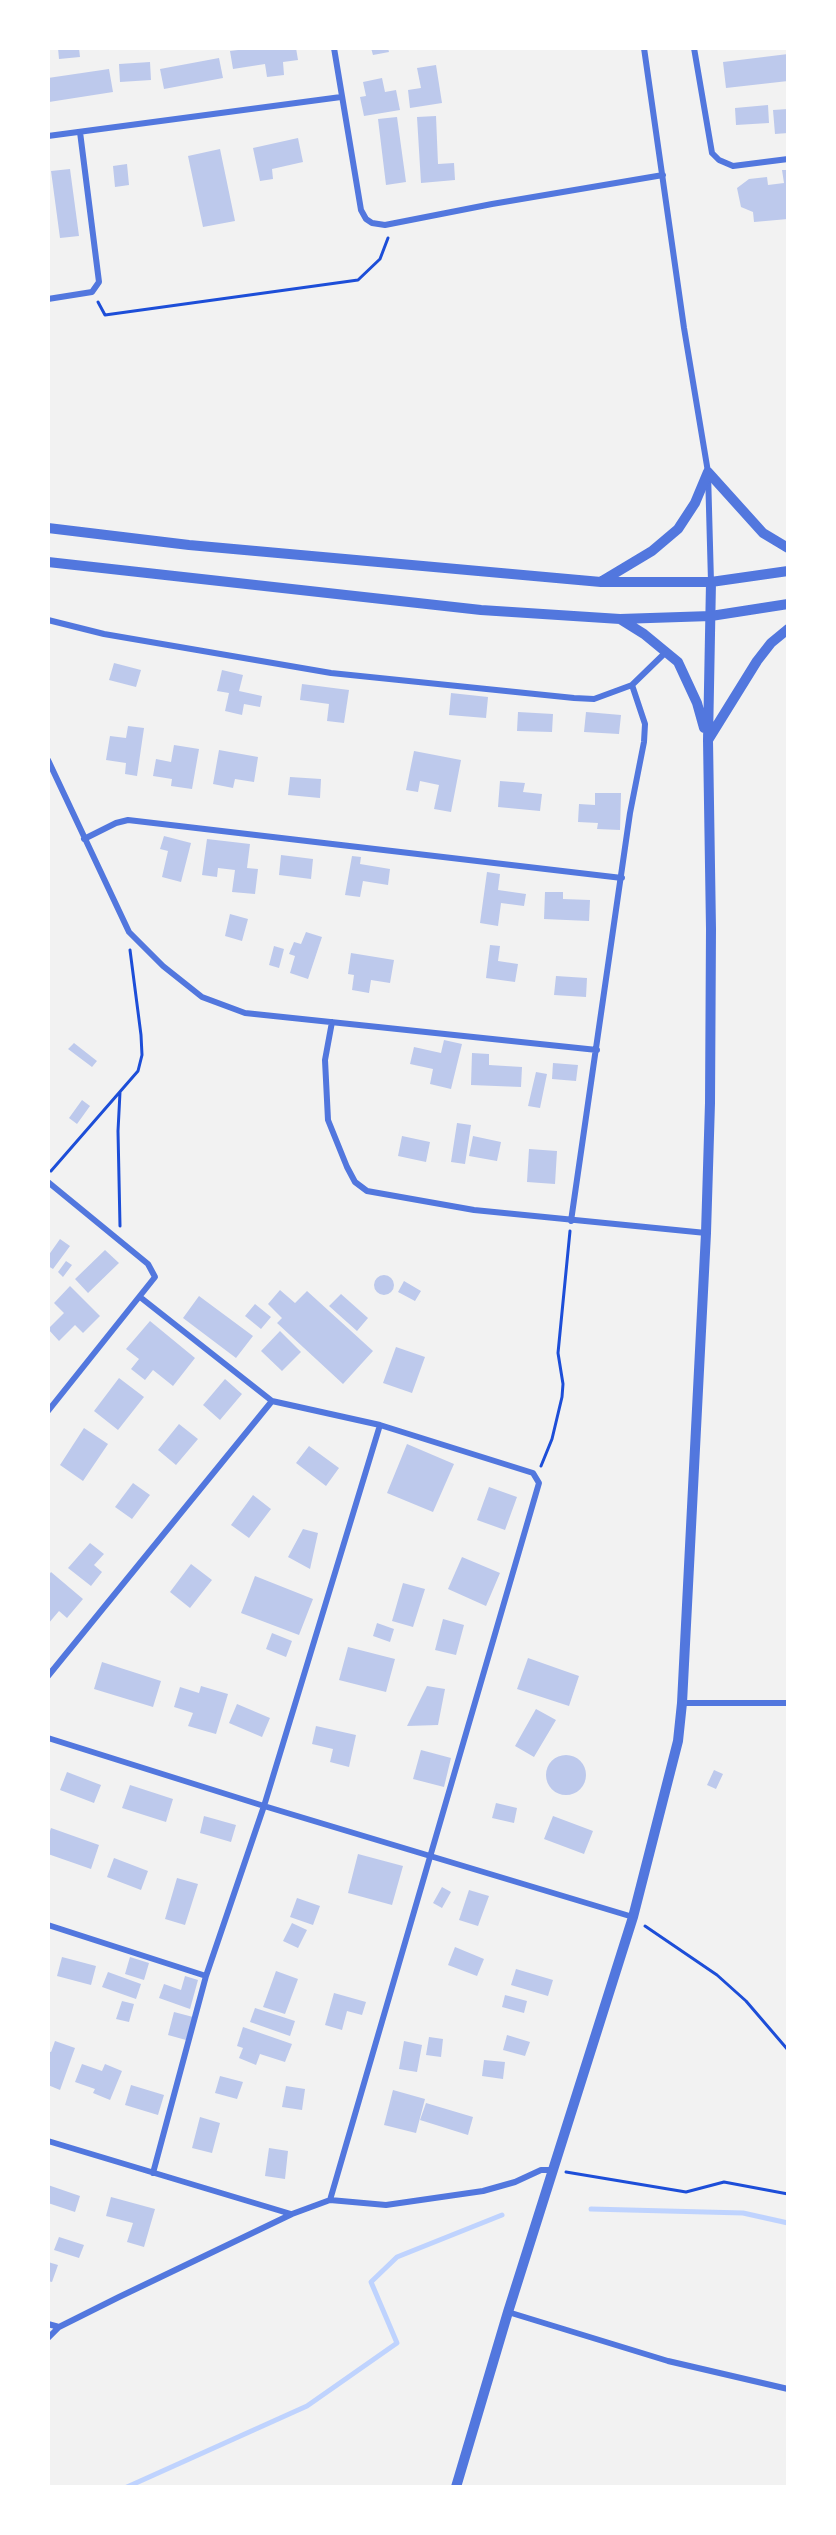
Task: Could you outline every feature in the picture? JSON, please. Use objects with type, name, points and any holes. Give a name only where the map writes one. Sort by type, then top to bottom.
[{"type":"street","points":[[334,48],[361,210],[366,219],[372,223],[393,224],[492,204],[663,175]]},
{"type":"street","points":[[456,2487],[508,2312],[633,1917],[678,1741],[682,1703],[706,1233],[711,940],[708,740],[711,582],[708,472],[684,328],[644,48]]},
{"type":"street","points":[[694,48],[712,153],[719,160],[733,166],[788,159]]},
{"type":"street","points":[[48,136],[341,97]]},
{"type":"street","points":[[48,299],[92,292],[99,282],[80,132]]},
{"type":"street","points":[[708,472],[763,533],[788,548]]},
{"type":"street","points":[[601,582],[652,551],[678,529],[695,503],[708,472]]},
{"type":"street","points":[[48,528],[189,545],[601,582],[711,582],[788,571]]},
{"type":"street","points":[[48,562],[481,610],[620,619],[711,616],[788,604]]},
{"type":"street","points":[[620,619],[678,662],[687,680],[708,740]]},
{"type":"street","points":[[48,620],[104,634],[331,673],[594,699],[632,685],[666,651]]},
{"type":"street","points":[[708,740],[757,661],[771,643],[788,629]]},
{"type":"street","points":[[571,1221],[645,724],[632,685]]},
{"type":"street","points":[[48,760],[129,932],[163,966],[202,997],[245,1012],[597,1050]]},
{"type":"street","points":[[84,839],[116,823],[128,820],[622,878]]},
{"type":"street","points":[[332,1022],[325,1060],[328,1120],[347,1167],[356,1182],[367,1191],[474,1210],[706,1233]]},
{"type":"street","points":[[48,1182],[121,1240],[148,1264],[155,1276],[48,1411]]},
{"type":"street","points":[[140,1297],[272,1401],[380,1425],[533,1473],[537,1476],[539,1483],[330,2200]]},
{"type":"street","points":[[48,1676],[272,1401]]},
{"type":"street","points":[[153,2173],[207,1976],[264,1806],[380,1425]]},
{"type":"street","points":[[682,1703],[788,1703]]},
{"type":"street","points":[[48,1738],[264,1806],[633,1917]]},
{"type":"street","points":[[48,1925],[207,1976]]},
{"type":"street","points":[[48,2140],[292,2214]]},
{"type":"street","points":[[48,2338],[59,2328],[292,2214],[330,2200],[386,2205],[483,2191],[515,2182],[541,2170],[553,2170]]},
{"type":"street","points":[[508,2312],[668,2361],[788,2389]]},
{"type":"street","points":[[48,2324],[59,2328]]},
{"type":"path","points":[[92,292],[105,315],[358,280],[381,259],[393,224]]},
{"type":"path","points":[[48,1174],[138,1071],[142,1055],[130,960],[129,932]]},
{"type":"path","points":[[120,1092],[118,1165],[121,1240]]},
{"type":"path","points":[[537,1476],[552,1439],[562,1397],[563,1384],[558,1353],[571,1221]]},
{"type":"path","points":[[633,1917],[717,1975],[746,2001],[788,2050]]},
{"type":"path","points":[[553,2170],[686,2192],[724,2182],[788,2194]]},
{"type":"building","points":[[58,48],[79,48],[80,57],[59,59]]},
{"type":"building","points":[[254,48],[296,48],[298,60],[283,62],[284,75],[267,77],[265,64],[233,69],[230,51]]},
{"type":"building","points":[[371,48],[388,48],[389,52],[373,55]]},
{"type":"building","points":[[788,54],[788,81],[726,88],[723,62]]},
{"type":"building","points":[[219,58],[223,78],[164,89],[160,69]]},
{"type":"building","points":[[150,62],[151,80],[120,82],[119,64]]},
{"type":"building","points":[[436,65],[442,103],[410,108],[408,90],[421,88],[417,68]]},
{"type":"building","points":[[109,69],[113,92],[49,102],[48,78]]},
{"type":"building","points":[[382,78],[385,92],[396,90],[400,110],[364,116],[360,97],[366,96],[363,82]]},
{"type":"building","points":[[768,105],[769,123],[736,125],[735,108]]},
{"type":"building","points":[[788,109],[788,133],[775,134],[773,110]]},
{"type":"building","points":[[436,116],[438,164],[454,163],[455,180],[421,183],[417,117]]},
{"type":"building","points":[[397,117],[406,182],[386,185],[378,119]]},
{"type":"building","points":[[298,138],[303,162],[272,169],[273,179],[260,181],[253,148]]},
{"type":"building","points":[[220,149],[235,221],[203,227],[188,156]]},
{"type":"building","points":[[127,164],[129,185],[115,187],[113,166]]},
{"type":"building","points":[[70,169],[79,236],[60,238],[51,171]]},
{"type":"building","points":[[782,170],[788,170],[788,219],[754,222],[753,212],[741,207],[737,188],[749,179],[767,177],[768,185],[784,183]]},
{"type":"building","points":[[114,663],[141,670],[136,687],[109,680]]},
{"type":"building","points":[[222,670],[243,675],[239,691],[262,696],[260,707],[244,704],[242,715],[225,711],[229,693],[217,691]]},
{"type":"building","points":[[302,684],[349,690],[344,723],[327,721],[329,704],[300,700]]},
{"type":"building","points":[[451,693],[488,697],[486,718],[449,715]]},
{"type":"building","points":[[518,712],[553,714],[552,732],[517,731]]},
{"type":"building","points":[[586,712],[621,715],[619,734],[584,732]]},
{"type":"building","points":[[128,726],[144,728],[137,776],[125,774],[126,763],[106,760],[110,736],[126,738]]},
{"type":"building","points":[[174,745],[199,749],[192,789],[171,786],[172,779],[153,776],[156,759],[171,762]]},
{"type":"building","points":[[219,750],[258,757],[254,782],[235,779],[233,788],[213,784]]},
{"type":"building","points":[[414,751],[461,760],[451,812],[434,809],[439,785],[420,781],[418,792],[406,790]]},
{"type":"building","points":[[290,777],[321,779],[320,798],[288,795]]},
{"type":"building","points":[[500,781],[525,783],[523,792],[542,794],[540,811],[498,807]]},
{"type":"building","points":[[595,793],[621,793],[620,830],[597,829],[598,823],[578,822],[579,804],[595,805]]},
{"type":"building","points":[[164,836],[191,843],[181,882],[162,877],[168,851],[160,849]]},
{"type":"building","points":[[207,839],[250,844],[247,868],[258,869],[255,894],[232,892],[235,870],[218,868],[217,877],[202,875]]},
{"type":"building","points":[[281,855],[313,859],[311,879],[279,875]]},
{"type":"building","points":[[352,856],[361,857],[360,864],[390,869],[388,885],[363,881],[360,897],[345,895]]},
{"type":"building","points":[[487,872],[500,874],[498,890],[526,894],[524,906],[501,903],[498,926],[480,923]]},
{"type":"building","points":[[545,892],[563,892],[563,899],[590,900],[589,921],[544,919]]},
{"type":"building","points":[[230,914],[248,919],[242,941],[225,936]]},
{"type":"building","points":[[306,932],[322,937],[308,979],[290,973],[295,956],[289,954],[294,942],[301,944]]},
{"type":"building","points":[[490,945],[500,946],[498,961],[518,964],[515,982],[486,978]]},
{"type":"building","points":[[274,946],[284,949],[279,968],[269,965]]},
{"type":"building","points":[[351,953],[394,960],[390,983],[371,980],[369,993],[352,990],[354,975],[348,974]]},
{"type":"building","points":[[556,976],[587,978],[586,997],[554,995]]},
{"type":"building","points":[[444,1040],[462,1044],[451,1089],[430,1084],[433,1069],[410,1064],[414,1047],[441,1053]]},
{"type":"building","points":[[74,1043],[97,1061],[92,1067],[68,1049]]},
{"type":"building","points":[[472,1053],[489,1054],[489,1065],[522,1067],[521,1087],[471,1085]]},
{"type":"building","points":[[553,1063],[578,1065],[576,1081],[552,1079]]},
{"type":"building","points":[[536,1072],[547,1074],[540,1108],[528,1106]]},
{"type":"building","points":[[82,1100],[90,1106],[77,1124],[69,1118]]},
{"type":"building","points":[[457,1123],[471,1125],[465,1164],[451,1162]]},
{"type":"building","points":[[402,1136],[430,1142],[426,1162],[398,1156]]},
{"type":"building","points":[[473,1136],[501,1142],[497,1161],[469,1156]]},
{"type":"building","points":[[529,1149],[557,1151],[555,1184],[527,1182]]},
{"type":"building","points":[[60,1239],[70,1246],[53,1269],[48,1266],[48,1256]]},
{"type":"building","points":[[105,1250],[119,1263],[88,1293],[75,1279]]},
{"type":"building","points":[[66,1261],[72,1265],[63,1277],[58,1272]]},
{"type":"building","points":[[384,1275],[391,1278],[394,1285],[391,1292],[384,1295],[377,1292],[374,1285],[377,1278]]},
{"type":"building","points":[[404,1281],[421,1291],[415,1301],[398,1292]]},
{"type":"building","points":[[70,1286],[100,1316],[83,1333],[75,1325],[59,1341],[48,1329],[64,1313],[54,1303]]},
{"type":"building","points":[[280,1290],[295,1303],[307,1291],[373,1351],[343,1384],[277,1323],[282,1318],[268,1304]]},
{"type":"building","points":[[341,1294],[368,1318],[357,1331],[329,1306]]},
{"type":"building","points":[[199,1296],[253,1336],[236,1358],[183,1318]]},
{"type":"building","points":[[255,1304],[271,1317],[261,1329],[245,1316]]},
{"type":"building","points":[[150,1321],[195,1358],[173,1386],[153,1370],[145,1380],[131,1369],[139,1359],[126,1349]]},
{"type":"building","points":[[280,1331],[301,1352],[282,1371],[261,1351]]},
{"type":"building","points":[[396,1347],[425,1357],[412,1393],[383,1383]]},
{"type":"building","points":[[119,1378],[144,1397],[118,1430],[94,1411]]},
{"type":"building","points":[[225,1379],[242,1394],[220,1420],[203,1405]]},
{"type":"building","points":[[179,1424],[198,1439],[176,1465],[158,1450]]},
{"type":"building","points":[[84,1428],[108,1444],[83,1481],[60,1465]]},
{"type":"building","points":[[407,1444],[454,1464],[433,1512],[387,1493]]},
{"type":"building","points":[[309,1446],[339,1468],[326,1486],[296,1463]]},
{"type":"building","points":[[133,1483],[150,1495],[132,1519],[115,1507]]},
{"type":"building","points":[[489,1487],[517,1497],[505,1530],[477,1520]]},
{"type":"building","points":[[253,1495],[271,1509],[249,1538],[231,1525]]},
{"type":"building","points":[[303,1529],[318,1533],[310,1569],[288,1557]]},
{"type":"building","points":[[90,1543],[104,1554],[94,1565],[102,1572],[91,1586],[68,1568]]},
{"type":"building","points":[[462,1557],[500,1573],[486,1606],[448,1589]]},
{"type":"building","points":[[191,1564],[212,1580],[190,1608],[170,1592]]},
{"type":"building","points":[[51,1572],[83,1599],[67,1618],[59,1611],[48,1624],[48,1576]]},
{"type":"building","points":[[255,1576],[313,1599],[299,1635],[241,1613]]},
{"type":"building","points":[[403,1583],[425,1589],[413,1627],[392,1621]]},
{"type":"building","points":[[443,1619],[464,1625],[456,1655],[435,1650]]},
{"type":"building","points":[[377,1623],[394,1629],[390,1642],[373,1636]]},
{"type":"building","points":[[272,1633],[292,1641],[286,1657],[266,1649]]},
{"type":"building","points":[[348,1647],[395,1659],[386,1692],[339,1680]]},
{"type":"building","points":[[528,1658],[579,1676],[569,1706],[517,1689]]},
{"type":"building","points":[[102,1662],[161,1681],[153,1707],[94,1689]]},
{"type":"building","points":[[201,1686],[228,1694],[216,1734],[188,1726],[193,1713],[174,1707],[180,1687],[199,1693]]},
{"type":"building","points":[[427,1686],[445,1689],[438,1725],[407,1726]]},
{"type":"building","points":[[237,1704],[270,1718],[262,1737],[229,1723]]},
{"type":"building","points":[[536,1709],[556,1720],[534,1757],[515,1746]]},
{"type":"building","points":[[316,1726],[356,1735],[349,1767],[330,1762],[333,1749],[312,1744]]},
{"type":"building","points":[[421,1750],[451,1758],[444,1787],[413,1779]]},
{"type":"building","points":[[566,1755],[580,1761],[586,1775],[580,1789],[566,1795],[552,1789],[546,1775],[552,1761]]},
{"type":"building","points":[[714,1770],[723,1774],[716,1789],[707,1785]]},
{"type":"building","points":[[67,1772],[101,1785],[94,1803],[60,1790]]},
{"type":"building","points":[[130,1785],[173,1799],[166,1822],[122,1808]]},
{"type":"building","points":[[496,1803],[517,1808],[514,1823],[492,1818]]},
{"type":"building","points":[[204,1816],[236,1825],[231,1842],[200,1833]]},
{"type":"building","points":[[553,1816],[593,1831],[584,1854],[544,1839]]},
{"type":"building","points":[[51,1828],[99,1845],[91,1869],[48,1854],[48,1837]]},
{"type":"building","points":[[358,1854],[403,1866],[392,1905],[348,1893]]},
{"type":"building","points":[[114,1858],[148,1871],[141,1890],[107,1877]]},
{"type":"building","points":[[177,1878],[198,1884],[185,1925],[165,1919]]},
{"type":"building","points":[[442,1887],[451,1892],[442,1908],[433,1903]]},
{"type":"building","points":[[469,1890],[489,1896],[478,1926],[459,1920]]},
{"type":"building","points":[[297,1898],[320,1906],[313,1925],[290,1917]]},
{"type":"building","points":[[292,1923],[307,1930],[298,1948],[283,1941]]},
{"type":"building","points":[[455,1947],[484,1959],[477,1976],[448,1965]]},
{"type":"building","points":[[62,1957],[96,1966],[91,1985],[57,1976]]},
{"type":"building","points":[[130,1957],[149,1963],[144,1980],[125,1974]]},
{"type":"building","points":[[516,1969],[553,1980],[548,1996],[511,1985]]},
{"type":"building","points":[[276,1971],[298,1979],[285,2014],[263,2007]]},
{"type":"building","points":[[108,1972],[141,1984],[136,1999],[102,1987]]},
{"type":"building","points":[[185,1976],[198,1980],[190,2009],[159,1998],[164,1984],[181,1990]]},
{"type":"building","points":[[334,1993],[366,2002],[362,2015],[347,2011],[342,2030],[325,2025]]},
{"type":"building","points":[[505,1995],[527,2001],[524,2013],[502,2007]]},
{"type":"building","points":[[122,2001],[134,2004],[129,2022],[116,2019]]},
{"type":"building","points":[[255,2008],[295,2021],[290,2036],[250,2022]]},
{"type":"building","points":[[174,2012],[193,2017],[186,2040],[168,2035]]},
{"type":"building","points":[[243,2027],[292,2044],[285,2062],[260,2054],[256,2065],[239,2058],[243,2048],[237,2046]]},
{"type":"building","points":[[507,2035],[530,2042],[525,2056],[503,2050]]},
{"type":"building","points":[[429,2037],[443,2039],[441,2057],[426,2055]]},
{"type":"building","points":[[55,2041],[75,2048],[60,2090],[48,2085],[48,2051],[51,2052]]},
{"type":"building","points":[[404,2041],[422,2045],[417,2072],[399,2069]]},
{"type":"building","points":[[484,2060],[505,2062],[503,2079],[482,2076]]},
{"type":"building","points":[[82,2064],[102,2071],[105,2064],[122,2071],[110,2100],[93,2093],[95,2089],[75,2082]]},
{"type":"building","points":[[220,2076],[243,2082],[237,2099],[215,2093]]},
{"type":"building","points":[[131,2085],[164,2095],[158,2115],[125,2105]]},
{"type":"building","points":[[286,2086],[305,2089],[302,2110],[282,2107]]},
{"type":"building","points":[[393,2090],[425,2099],[416,2133],[384,2125]]},
{"type":"building","points":[[426,2103],[473,2117],[468,2135],[420,2120]]},
{"type":"building","points":[[200,2117],[220,2123],[212,2153],[192,2148]]},
{"type":"building","points":[[269,2148],[288,2151],[285,2179],[265,2176]]},
{"type":"building","points":[[48,2185],[80,2196],[75,2212],[48,2203]]},
{"type":"building","points":[[111,2197],[155,2209],[144,2247],[127,2242],[133,2223],[106,2216]]},
{"type":"building","points":[[59,2237],[84,2245],[79,2258],[54,2250]]},
{"type":"building","points":[[48,2262],[58,2265],[52,2282],[48,2281]]},
{"type":"waterway","points":[[591,2209],[743,2213],[788,2223]]},
{"type":"waterway","points":[[127,2487],[307,2406],[397,2343],[371,2282],[397,2257],[502,2215]]}]
